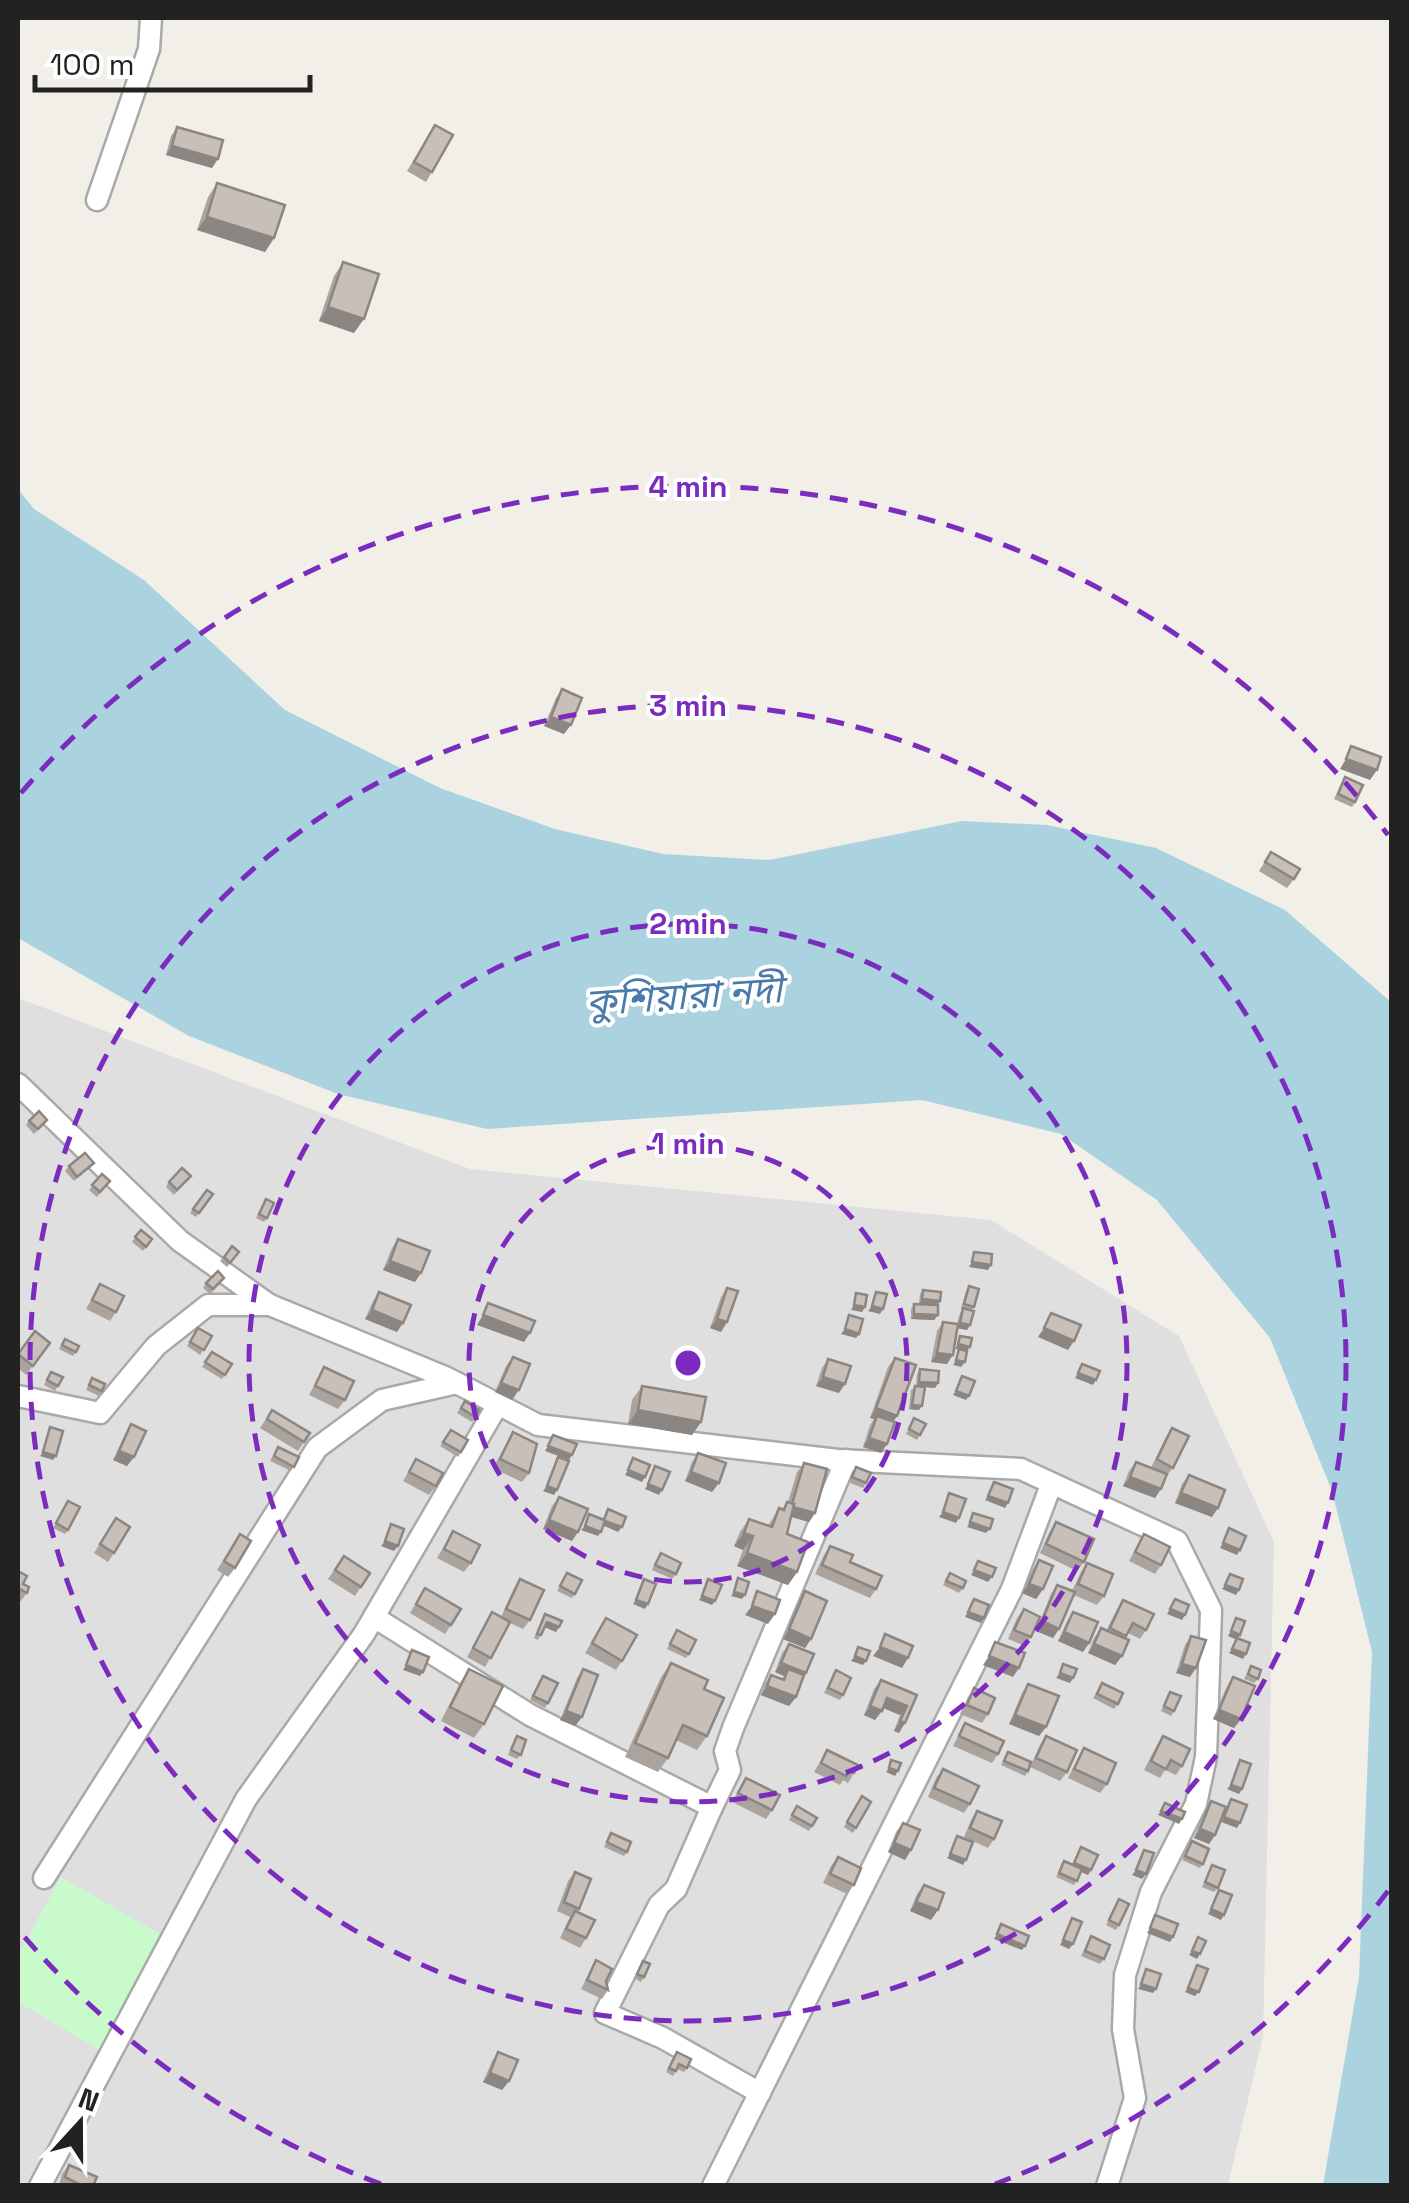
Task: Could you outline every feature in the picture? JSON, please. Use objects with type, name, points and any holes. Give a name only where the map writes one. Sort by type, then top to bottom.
[{"type":"street","points":[[97,200],[149,49],[151,18]]},
{"type":"street","points":[[18,1084],[180,1241],[270,1305],[457,1383],[538,1425],[846,1460],[1022,1469],[1178,1541],[1211,1610],[1206,1757],[1196,1804],[1151,1892],[1124,1976],[1123,2030],[1135,2098],[1107,2186]]},
{"type":"street","points":[[18,1396],[100,1413],[156,1346],[208,1304],[270,1305]]},
{"type":"street","points":[[44,1878],[317,1448],[382,1400],[457,1383]]},
{"type":"street","points":[[40,2186],[246,1800],[374,1617],[498,1404]]},
{"type":"street","points":[[760,2094],[664,2038],[604,2013],[659,1905],[676,1889],[730,1770],[725,1751],[738,1712],[846,1460]]},
{"type":"street","points":[[713,2186],[1012,1588],[1051,1485]]},
{"type":"street","points":[[374,1617],[530,1715],[712,1807]]},
{"type":"shaded area","points":[[18,998],[470,1169],[991,1220],[1179,1336],[1274,1542],[1263,2036],[1228,2185],[18,2185]]},
{"type":"green space","points":[[61,1877],[165,1937],[103,2052],[18,2002],[18,1955]]},
{"type":"water","name":"কুশিয়ারা নদী","points":[[18,489],[34,509],[144,580],[285,710],[440,788],[555,829],[663,854],[769,860],[962,821],[1047,825],[1156,848],[1285,910],[1391,1002],[1391,2185],[1323,2185],[1359,1977],[1372,1652],[1332,1491],[1270,1338],[1157,1200],[1061,1134],[922,1100],[487,1129],[338,1094],[189,1036],[18,938]]},
{"type":"building","points":[[435,125],[453,135],[432,172],[414,162]]},
{"type":"building","points":[[177,127],[223,140],[218,159],[172,146]]},
{"type":"building","points":[[217,183],[285,205],[274,238],[207,217]]},
{"type":"building","points":[[343,262],[379,274],[364,319],[328,307]]},
{"type":"building","points":[[562,689],[582,698],[571,725],[551,717]]},
{"type":"building","points":[[1351,746],[1381,757],[1377,770],[1346,759]]},
{"type":"building","points":[[1345,777],[1363,785],[1355,802],[1338,794]]},
{"type":"building","points":[[1271,852],[1300,869],[1294,879],[1265,862]]},
{"type":"building","points":[[39,1111],[47,1120],[38,1129],[29,1121]]},
{"type":"building","points":[[85,1153],[94,1163],[77,1177],[69,1166]]},
{"type":"building","points":[[182,1168],[191,1176],[177,1190],[169,1182]]},
{"type":"building","points":[[102,1174],[110,1181],[100,1192],[92,1185]]},
{"type":"building","points":[[207,1190],[213,1194],[199,1213],[193,1209]]},
{"type":"building","points":[[266,1199],[274,1203],[267,1218],[259,1214]]},
{"type":"building","points":[[141,1230],[152,1239],[146,1247],[135,1237]]},
{"type":"building","points":[[398,1239],[430,1251],[421,1273],[390,1261]]},
{"type":"building","points":[[232,1246],[239,1252],[230,1263],[224,1257]]},
{"type":"building","points":[[974,1252],[992,1254],[991,1265],[972,1262]]},
{"type":"building","points":[[218,1271],[224,1278],[213,1289],[206,1283]]},
{"type":"building","points":[[100,1284],[124,1296],[116,1312],[92,1300]]},
{"type":"building","points":[[969,1286],[979,1289],[974,1307],[964,1304]]},
{"type":"building","points":[[727,1288],[738,1291],[727,1322],[717,1319]]},
{"type":"building","points":[[923,1290],[941,1292],[940,1301],[922,1299]]},
{"type":"building","points":[[379,1292],[411,1305],[403,1323],[372,1310]]},
{"type":"building","points":[[876,1292],[887,1294],[883,1309],[872,1306]]},
{"type":"building","points":[[856,1293],[867,1295],[865,1307],[854,1305]]},
{"type":"building","points":[[488,1303],[535,1321],[530,1333],[483,1315]]},
{"type":"building","points":[[914,1304],[938,1305],[938,1315],[914,1314]]},
{"type":"building","points":[[963,1308],[974,1311],[970,1325],[960,1323]]},
{"type":"building","points":[[1051,1313],[1081,1325],[1074,1341],[1044,1328]]},
{"type":"building","points":[[849,1315],[863,1319],[859,1334],[845,1329]]},
{"type":"building","points":[[943,1322],[958,1324],[953,1355],[937,1353]]},
{"type":"building","points":[[198,1328],[212,1336],[204,1350],[190,1342]]},
{"type":"building","points":[[35,1331],[50,1343],[33,1366],[18,1354]]},
{"type":"building","points":[[960,1336],[972,1338],[970,1347],[958,1344]]},
{"type":"building","points":[[65,1339],[79,1346],[76,1352],[62,1345]]},
{"type":"building","points":[[959,1349],[967,1351],[965,1362],[956,1360]]},
{"type":"building","points":[[212,1352],[232,1364],[225,1375],[205,1362]]},
{"type":"building","points":[[513,1357],[530,1364],[519,1390],[501,1383]]},
{"type":"building","points":[[895,1358],[916,1365],[897,1416],[876,1408]]},
{"type":"building","points":[[828,1359],[851,1366],[845,1384],[823,1377]]},
{"type":"building","points":[[1082,1364],[1100,1371],[1096,1380],[1078,1373]]},
{"type":"building","points":[[324,1367],[354,1381],[345,1400],[315,1386]]},
{"type":"building","points":[[920,1369],[939,1371],[938,1383],[919,1382]]},
{"type":"building","points":[[51,1372],[63,1377],[58,1386],[47,1380]]},
{"type":"building","points":[[962,1376],[975,1381],[969,1396],[956,1391]]},
{"type":"building","points":[[92,1378],[105,1384],[102,1391],[89,1385]]},
{"type":"building","points":[[642,1386],[706,1397],[701,1422],[638,1410]]},
{"type":"building","points":[[915,1386],[925,1387],[922,1406],[912,1405]]},
{"type":"building","points":[[465,1401],[479,1410],[475,1417],[461,1408]]},
{"type":"building","points":[[272,1410],[310,1433],[304,1442],[267,1419]]},
{"type":"building","points":[[877,1416],[895,1422],[887,1444],[869,1438]]},
{"type":"building","points":[[914,1418],[926,1424],[920,1435],[909,1429]]},
{"type":"building","points":[[131,1424],[146,1431],[134,1457],[119,1451]]},
{"type":"building","points":[[50,1427],[63,1431],[56,1456],[43,1452]]},
{"type":"building","points":[[1172,1428],[1189,1436],[1173,1468],[1157,1459]]},
{"type":"building","points":[[451,1430],[468,1440],[461,1452],[443,1442]]},
{"type":"building","points":[[513,1432],[537,1444],[529,1473],[500,1459]]},
{"type":"building","points":[[553,1435],[577,1444],[572,1455],[548,1446]]},
{"type":"building","points":[[278,1447],[299,1457],[294,1467],[274,1456]]},
{"type":"building","points":[[698,1453],[726,1463],[719,1483],[691,1472]]},
{"type":"building","points":[[558,1457],[569,1461],[557,1490],[547,1486]]},
{"type":"building","points":[[633,1458],[650,1465],[645,1477],[628,1470]]},
{"type":"building","points":[[416,1459],[443,1473],[436,1486],[409,1472]]},
{"type":"building","points":[[1136,1462],[1167,1474],[1161,1489],[1130,1477]]},
{"type":"building","points":[[804,1463],[827,1469],[815,1513],[792,1504]]},
{"type":"building","points":[[655,1466],[670,1472],[662,1490],[648,1484]]},
{"type":"building","points":[[856,1467],[871,1473],[866,1483],[852,1477]]},
{"type":"building","points":[[1189,1475],[1225,1490],[1218,1508],[1181,1493]]},
{"type":"building","points":[[994,1482],[1013,1489],[1008,1503],[988,1496]]},
{"type":"building","points":[[949,1493],[966,1499],[959,1518],[943,1512]]},
{"type":"building","points":[[559,1497],[588,1509],[578,1532],[549,1520]]},
{"type":"building","points":[[68,1501],[80,1507],[68,1530],[56,1523]]},
{"type":"building","points":[[787,1502],[794,1504],[787,1534],[808,1542],[797,1572],[747,1553],[753,1536],[744,1533],[749,1519],[772,1527],[779,1508],[784,1510]]},
{"type":"building","points":[[608,1509],[626,1517],[622,1527],[605,1521],[601,1532],[585,1526],[589,1514],[604,1520]]},
{"type":"building","points":[[973,1513],[993,1519],[990,1529],[970,1522]]},
{"type":"building","points":[[116,1518],[130,1527],[114,1553],[100,1544]]},
{"type":"building","points":[[1056,1522],[1094,1539],[1084,1562],[1046,1544]]},
{"type":"building","points":[[391,1524],[404,1529],[398,1546],[385,1541]]},
{"type":"building","points":[[1229,1528],[1246,1536],[1240,1550],[1223,1543]]},
{"type":"building","points":[[453,1531],[480,1545],[471,1563],[444,1549]]},
{"type":"building","points":[[240,1534],[251,1541],[235,1568],[224,1561]]},
{"type":"building","points":[[1144,1534],[1170,1547],[1161,1565],[1135,1552]]},
{"type":"building","points":[[830,1546],[853,1555],[850,1562],[882,1576],[876,1589],[822,1565]]},
{"type":"building","points":[[661,1553],[681,1563],[676,1574],[655,1565]]},
{"type":"building","points":[[344,1556],[370,1573],[361,1587],[335,1570]]},
{"type":"building","points":[[1039,1560],[1053,1566],[1043,1589],[1029,1584]]},
{"type":"building","points":[[978,1561],[996,1568],[992,1577],[974,1570]]},
{"type":"building","points":[[1087,1563],[1113,1574],[1104,1596],[1078,1584]]},
{"type":"building","points":[[18,1571],[27,1576],[23,1584],[29,1587],[27,1593],[18,1588]]},
{"type":"building","points":[[567,1573],[582,1580],[575,1594],[560,1586]]},
{"type":"building","points":[[950,1573],[966,1581],[963,1588],[946,1581]]},
{"type":"building","points":[[1230,1574],[1243,1579],[1239,1590],[1225,1585]]},
{"type":"building","points":[[738,1578],[749,1582],[745,1595],[734,1592]]},
{"type":"building","points":[[520,1579],[544,1590],[530,1620],[506,1609]]},
{"type":"building","points":[[644,1579],[656,1584],[648,1604],[636,1600]]},
{"type":"building","points":[[708,1579],[722,1585],[715,1601],[702,1596]]},
{"type":"building","points":[[1057,1585],[1075,1592],[1059,1629],[1042,1621]]},
{"type":"building","points":[[425,1588],[461,1609],[451,1625],[416,1604]]},
{"type":"building","points":[[757,1591],[780,1600],[775,1614],[752,1606]]},
{"type":"building","points":[[805,1591],[827,1601],[811,1639],[789,1629]]},
{"type":"building","points":[[974,1599],[989,1605],[984,1618],[968,1612]]},
{"type":"building","points":[[1175,1599],[1189,1605],[1185,1615],[1170,1609]]},
{"type":"building","points":[[1123,1600],[1154,1614],[1146,1630],[1133,1623],[1126,1636],[1110,1628]]},
{"type":"building","points":[[1024,1609],[1040,1617],[1031,1637],[1014,1630]]},
{"type":"building","points":[[492,1612],[510,1622],[491,1658],[473,1648]]},
{"type":"building","points":[[1073,1612],[1098,1622],[1089,1643],[1064,1632]]},
{"type":"building","points":[[545,1614],[562,1621],[559,1627],[547,1622],[541,1635],[537,1634]]},
{"type":"building","points":[[606,1618],[637,1635],[622,1661],[592,1643]]},
{"type":"building","points":[[1236,1618],[1245,1621],[1240,1635],[1231,1631]]},
{"type":"building","points":[[1101,1628],[1129,1640],[1122,1656],[1094,1644]]},
{"type":"building","points":[[677,1630],[696,1640],[689,1654],[670,1644]]},
{"type":"building","points":[[885,1634],[913,1646],[908,1658],[880,1647]]},
{"type":"building","points":[[1191,1636],[1206,1640],[1196,1668],[1182,1664]]},
{"type":"building","points":[[1237,1638],[1250,1643],[1246,1654],[1232,1649]]},
{"type":"building","points":[[995,1642],[1025,1653],[1019,1668],[989,1656]]},
{"type":"building","points":[[789,1644],[814,1654],[806,1673],[781,1663]]},
{"type":"building","points":[[858,1647],[870,1651],[866,1661],[855,1656]]},
{"type":"building","points":[[412,1650],[429,1657],[423,1672],[406,1665]]},
{"type":"building","points":[[671,1663],[708,1680],[704,1689],[724,1698],[707,1736],[683,1725],[668,1758],[635,1743]]},
{"type":"building","points":[[1063,1664],[1077,1669],[1073,1678],[1060,1673]]},
{"type":"building","points":[[1251,1666],[1261,1670],[1258,1679],[1248,1674]]},
{"type":"building","points":[[469,1669],[503,1686],[484,1724],[450,1707]]},
{"type":"building","points":[[583,1669],[598,1675],[582,1717],[566,1711]]},
{"type":"building","points":[[788,1669],[804,1675],[796,1697],[767,1686],[771,1675],[784,1680]]},
{"type":"building","points":[[836,1670],[851,1678],[843,1695],[828,1688]]},
{"type":"building","points":[[543,1676],[558,1683],[548,1703],[533,1696]]},
{"type":"building","points":[[1233,1677],[1255,1686],[1241,1719],[1219,1710]]},
{"type":"building","points":[[881,1680],[917,1695],[905,1723],[900,1721],[907,1706],[887,1698],[882,1711],[870,1706]]},
{"type":"building","points":[[1102,1683],[1123,1693],[1118,1704],[1097,1694]]},
{"type":"building","points":[[1028,1684],[1059,1696],[1046,1727],[1015,1715]]},
{"type":"building","points":[[974,1688],[995,1698],[988,1714],[967,1705]]},
{"type":"building","points":[[1170,1692],[1181,1696],[1174,1711],[1164,1706]]},
{"type":"building","points":[[965,1723],[1004,1741],[998,1754],[959,1736]]},
{"type":"building","points":[[517,1736],[526,1740],[521,1755],[511,1750]]},
{"type":"building","points":[[1046,1736],[1077,1750],[1067,1772],[1036,1758]]},
{"type":"building","points":[[1163,1736],[1190,1749],[1182,1766],[1171,1760],[1166,1769],[1151,1761]]},
{"type":"building","points":[[1084,1748],[1116,1763],[1107,1784],[1074,1769]]},
{"type":"building","points":[[827,1750],[858,1765],[854,1773],[849,1771],[846,1776],[821,1763]]},
{"type":"building","points":[[1008,1752],[1031,1762],[1028,1771],[1004,1761]]},
{"type":"building","points":[[891,1760],[901,1763],[898,1771],[889,1768]]},
{"type":"building","points":[[1240,1760],[1251,1764],[1242,1789],[1231,1785]]},
{"type":"building","points":[[943,1769],[979,1786],[970,1804],[934,1788]]},
{"type":"building","points":[[746,1778],[780,1795],[772,1810],[738,1793]]},
{"type":"building","points":[[862,1796],[871,1802],[856,1828],[847,1822]]},
{"type":"building","points":[[1231,1799],[1247,1805],[1240,1823],[1224,1817]]},
{"type":"building","points":[[1211,1801],[1226,1807],[1215,1835],[1200,1829]]},
{"type":"building","points":[[1165,1803],[1185,1812],[1182,1819],[1161,1811]]},
{"type":"building","points":[[797,1806],[817,1818],[812,1826],[792,1815]]},
{"type":"building","points":[[977,1811],[1002,1821],[994,1839],[970,1828]]},
{"type":"building","points":[[903,1823],[920,1830],[911,1850],[894,1843]]},
{"type":"building","points":[[611,1833],[631,1842],[627,1852],[607,1842]]},
{"type":"building","points":[[957,1836],[973,1842],[966,1860],[950,1854]]},
{"type":"building","points":[[1192,1841],[1209,1849],[1203,1864],[1185,1856]]},
{"type":"building","points":[[1081,1847],[1098,1855],[1091,1870],[1074,1863]]},
{"type":"building","points":[[1144,1850],[1154,1853],[1146,1874],[1136,1870]]},
{"type":"building","points":[[838,1857],[861,1868],[854,1885],[830,1874]]},
{"type":"building","points":[[1064,1861],[1082,1869],[1077,1881],[1059,1873]]},
{"type":"building","points":[[1212,1865],[1225,1870],[1218,1888],[1205,1882]]},
{"type":"building","points":[[575,1872],[591,1879],[579,1909],[564,1902]]},
{"type":"building","points":[[924,1885],[944,1893],[938,1910],[916,1902]]},
{"type":"building","points":[[1219,1890],[1232,1895],[1224,1915],[1211,1909]]},
{"type":"building","points":[[1119,1899],[1129,1904],[1119,1925],[1109,1920]]},
{"type":"building","points":[[575,1911],[595,1920],[586,1938],[566,1929]]},
{"type":"building","points":[[1155,1915],[1178,1924],[1173,1937],[1150,1928]]},
{"type":"building","points":[[1072,1918],[1082,1922],[1073,1944],[1063,1940]]},
{"type":"building","points":[[1001,1924],[1029,1936],[1025,1946],[997,1934]]},
{"type":"building","points":[[1091,1936],[1110,1945],[1104,1959],[1085,1951]]},
{"type":"building","points":[[1198,1937],[1206,1941],[1200,1954],[1192,1951]]},
{"type":"building","points":[[596,1960],[612,1969],[606,1981],[608,1990],[587,1980]]},
{"type":"building","points":[[643,1961],[650,1964],[644,1977],[637,1974]]},
{"type":"building","points":[[1197,1965],[1208,1969],[1199,1992],[1188,1988]]},
{"type":"building","points":[[1146,1969],[1161,1974],[1156,1989],[1141,1984]]},
{"type":"building","points":[[498,2052],[518,2060],[509,2081],[490,2073]]},
{"type":"building","points":[[677,2052],[691,2059],[687,2068],[679,2064],[676,2071],[669,2068]]},
{"type":"building","points":[[69,2165],[97,2177],[93,2186],[83,2186],[65,2177]]}]
